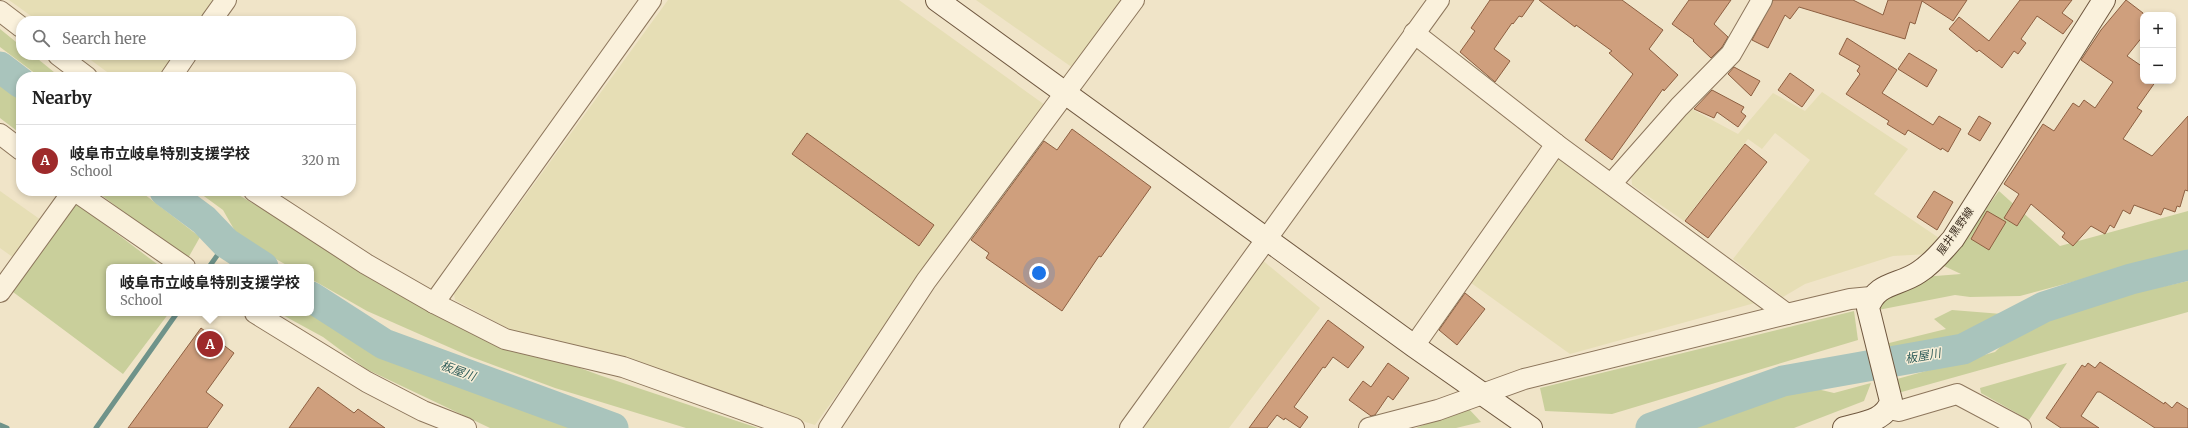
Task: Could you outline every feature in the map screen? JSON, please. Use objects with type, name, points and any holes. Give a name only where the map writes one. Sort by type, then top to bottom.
[{"type":"street","points":[[215,16],[226,0]]},
{"type":"street","points":[[434,303],[651,0]]},
{"type":"street","points":[[937,0],[1414,346],[1531,428]]},
{"type":"street","points":[[829,428],[926,281],[1066,94],[1134,0]]},
{"type":"street","points":[[1130,428],[1439,0]]},
{"type":"street","points":[[1612,183],[1679,107],[1731,54],[1762,0]]},
{"type":"street","name":"屋井黒野線","points":[[1869,302],[1880,289],[1919,273],[1935,259],[1953,239],[2104,0]]},
{"type":"street","points":[[0,11],[16,23]]},
{"type":"street","points":[[1414,34],[1556,144],[1612,183],[1787,314]]},
{"type":"street","points":[[65,60],[80,72]]},
{"type":"street","points":[[174,72],[182,60]]},
{"type":"street","points":[[0,134],[16,146]]},
{"type":"street","points":[[1414,346],[1556,144]]},
{"type":"street","points":[[0,292],[70,196]]},
{"type":"street","points":[[81,196],[181,264]]},
{"type":"street","points":[[262,196],[366,264],[434,303],[505,339],[623,367],[794,428]]},
{"type":"street","points":[[1369,428],[1487,397],[1524,379],[1850,299],[1869,302],[1890,405],[1881,417],[1844,428]]},
{"type":"street","points":[[260,316],[366,382],[423,411],[466,428]]},
{"type":"street","points":[[1890,405],[1900,410],[1958,394],[2022,428]]},
{"type":"shaded area","points":[[9,0],[215,0],[204,16],[31,16]]},
{"type":"shaded area","points":[[668,0],[899,0],[1045,105],[815,425],[511,330],[455,300],[454,294]]},
{"type":"shaded area","points":[[976,0],[1124,0],[1073,68]]},
{"type":"shaded area","points":[[91,60],[172,60],[163,72],[107,72]]},
{"type":"shaded area","points":[[1822,92],[1908,149],[1874,194],[1942,240],[1929,254],[1893,256],[1805,284],[1783,297],[1733,259],[1810,160],[1775,133],[1762,149],[1748,139],[1684,221],[1632,185],[1631,172],[1688,107],[1738,134],[1773,93],[1805,111]]},
{"type":"shaded area","points":[[1560,155],[1762,301],[1570,354],[1467,280]]},
{"type":"shaded area","points":[[0,191],[41,220],[14,258],[0,248]]},
{"type":"shaded area","points":[[1261,259],[1320,308],[1229,428],[1143,428]]},
{"type":"green space","points":[[0,29],[16,42],[16,59],[0,47]]},
{"type":"green space","points":[[17,60],[39,60],[54,72],[33,72]]},
{"type":"green space","points":[[0,83],[16,95],[16,130],[0,118]]},
{"type":"green space","points":[[1999,191],[2060,246],[2188,211],[2188,251],[2020,296],[1970,297],[1955,295],[1873,311],[1897,279],[1961,274],[1944,266]]},
{"type":"green space","points":[[103,196],[147,196],[200,237],[187,260]]},
{"type":"green space","points":[[204,196],[240,196],[339,255],[482,332],[599,375],[758,428],[686,428],[555,388],[469,356],[367,311],[314,281],[314,264],[285,264],[239,238],[223,210]]},
{"type":"green space","points":[[75,202],[157,264],[106,264],[106,316],[167,316],[123,374],[9,289]]},
{"type":"green space","points":[[2188,281],[2188,312],[1898,393],[1891,383],[1897,379],[1995,352],[2021,326],[2061,301],[2138,292]]},
{"type":"green space","points":[[1952,310],[2002,314],[2007,326],[1963,349],[1912,352],[1881,345],[1946,329],[1934,319]]},
{"type":"green space","points":[[1854,311],[1858,340],[1612,414],[1545,411],[1540,388]]},
{"type":"green space","points":[[314,312],[497,400],[584,428],[490,428],[366,369],[323,337],[284,316],[314,316]]},
{"type":"green space","points":[[2067,363],[2029,420],[1981,393],[1980,388]]},
{"type":"green space","points":[[1783,381],[1834,393],[1871,383],[1864,401],[1794,428],[1672,428]]},
{"type":"green space","points":[[1468,408],[1481,422],[1456,428],[1416,428]]},
{"type":"building","points":[[1490,0],[1534,0],[1522,17],[1519,16],[1513,24],[1512,23],[1494,49],[1510,61],[1495,82],[1460,52],[1475,31],[1471,28]]},
{"type":"building","points":[[1539,0],[1622,0],[1663,30],[1649,49],[1678,75],[1664,91],[1663,89],[1612,160],[1585,140],[1633,74],[1609,53],[1612,51],[1576,25],[1575,27]]},
{"type":"building","points":[[1689,0],[1731,0],[1714,24],[1728,37],[1722,47],[1711,58],[1693,41],[1694,40],[1672,24]]},
{"type":"building","points":[[1773,0],[1853,0],[1883,15],[1888,0],[1967,0],[1953,21],[1922,1],[1915,24],[1910,22],[1905,39],[1799,7],[1790,19],[1785,15],[1768,48],[1752,40]]},
{"type":"building","points":[[2020,0],[2072,0],[2062,13],[2073,21],[2063,34],[2037,16],[2021,39],[2026,43],[2018,54],[2014,51],[2002,68],[1979,50],[1977,52],[1949,29],[1959,17],[1989,41]]},
{"type":"building","points":[[2126,0],[2142,12],[2140,12],[2140,40],[2127,56],[2140,65],[2140,84],[2154,84],[2137,108],[2142,111],[2123,139],[2152,156],[2188,116],[2188,191],[2185,190],[2180,207],[2177,206],[2175,212],[2164,208],[2161,215],[2134,205],[2130,214],[2123,210],[2114,228],[2110,225],[2105,234],[2091,226],[2073,246],[2062,237],[2065,233],[2031,204],[2017,226],[2004,218],[2019,194],[2004,184],[2043,124],[2054,131],[2073,103],[2079,107],[2084,100],[2095,108],[2113,82],[2081,60],[2101,30]]},
{"type":"building","points":[[1847,38],[1897,70],[1882,93],[1933,125],[1939,116],[1961,129],[1948,152],[1942,148],[1941,150],[1908,130],[1905,135],[1887,124],[1889,121],[1846,94],[1860,74],[1857,71],[1860,66],[1839,54]]},
{"type":"building","points":[[1909,53],[1937,70],[1927,87],[1898,69]]},
{"type":"building","points":[[1734,67],[1760,81],[1751,96],[1728,74]]},
{"type":"building","points":[[1790,73],[1814,90],[1802,107],[1778,90]]},
{"type":"building","points":[[1712,90],[1744,107],[1741,112],[1746,116],[1738,127],[1717,112],[1714,118],[1694,109]]},
{"type":"building","points":[[1979,116],[1991,123],[1980,141],[1968,134]]},
{"type":"building","points":[[1072,129],[1151,187],[1101,257],[1099,256],[1062,311],[986,258],[989,253],[971,240],[1044,141],[1057,150]]},
{"type":"building","points":[[807,133],[934,225],[919,246],[792,154]]},
{"type":"building","points":[[1745,144],[1767,162],[1708,238],[1685,221]]},
{"type":"building","points":[[1934,191],[1953,202],[1937,230],[1917,217]]},
{"type":"building","points":[[1987,211],[2006,222],[1989,250],[1971,239]]},
{"type":"building","points":[[1465,293],[1485,309],[1457,345],[1439,330]]},
{"type":"building","points":[[1328,320],[1364,347],[1348,368],[1333,357],[1325,368],[1323,367],[1294,407],[1308,417],[1300,428],[1285,418],[1284,420],[1277,415],[1267,428],[1249,428]]},
{"type":"building","points":[[201,328],[234,353],[206,392],[223,405],[207,428],[128,428]]},
{"type":"building","points":[[2100,362],[2164,404],[2165,402],[2172,408],[2177,402],[2188,409],[2188,428],[2155,428],[2100,392],[2097,392],[2081,416],[2099,428],[2061,428],[2046,418],[2082,365],[2085,367],[2088,363],[2095,368]]},
{"type":"building","points":[[1388,363],[1409,378],[1393,400],[1388,396],[1375,415],[1371,416],[1349,400],[1363,381],[1371,387]]},
{"type":"building","points":[[318,387],[354,413],[358,409],[385,428],[289,428]]},
{"type":"waterway","name":"板屋川","points":[[0,67],[16,79]]},
{"type":"waterway","name":"板屋川","points":[[172,196],[204,220],[226,243],[258,264]]},
{"type":"waterway","points":[[211,264],[226,243]]},
{"type":"waterway","name":"板屋川","points":[[1651,428],[1783,381],[1963,349],[2044,307],[2131,279],[2188,265]]},
{"type":"waterway","name":"板屋川","points":[[314,299],[384,344],[613,428]]},
{"type":"waterway","points":[[96,428],[175,316]]},
{"type":"waterway","points":[[0,425],[7,428]]},
{"type":"place","name":"岐阜市立岐阜特別支援学校","points":[[210,344]]}]
